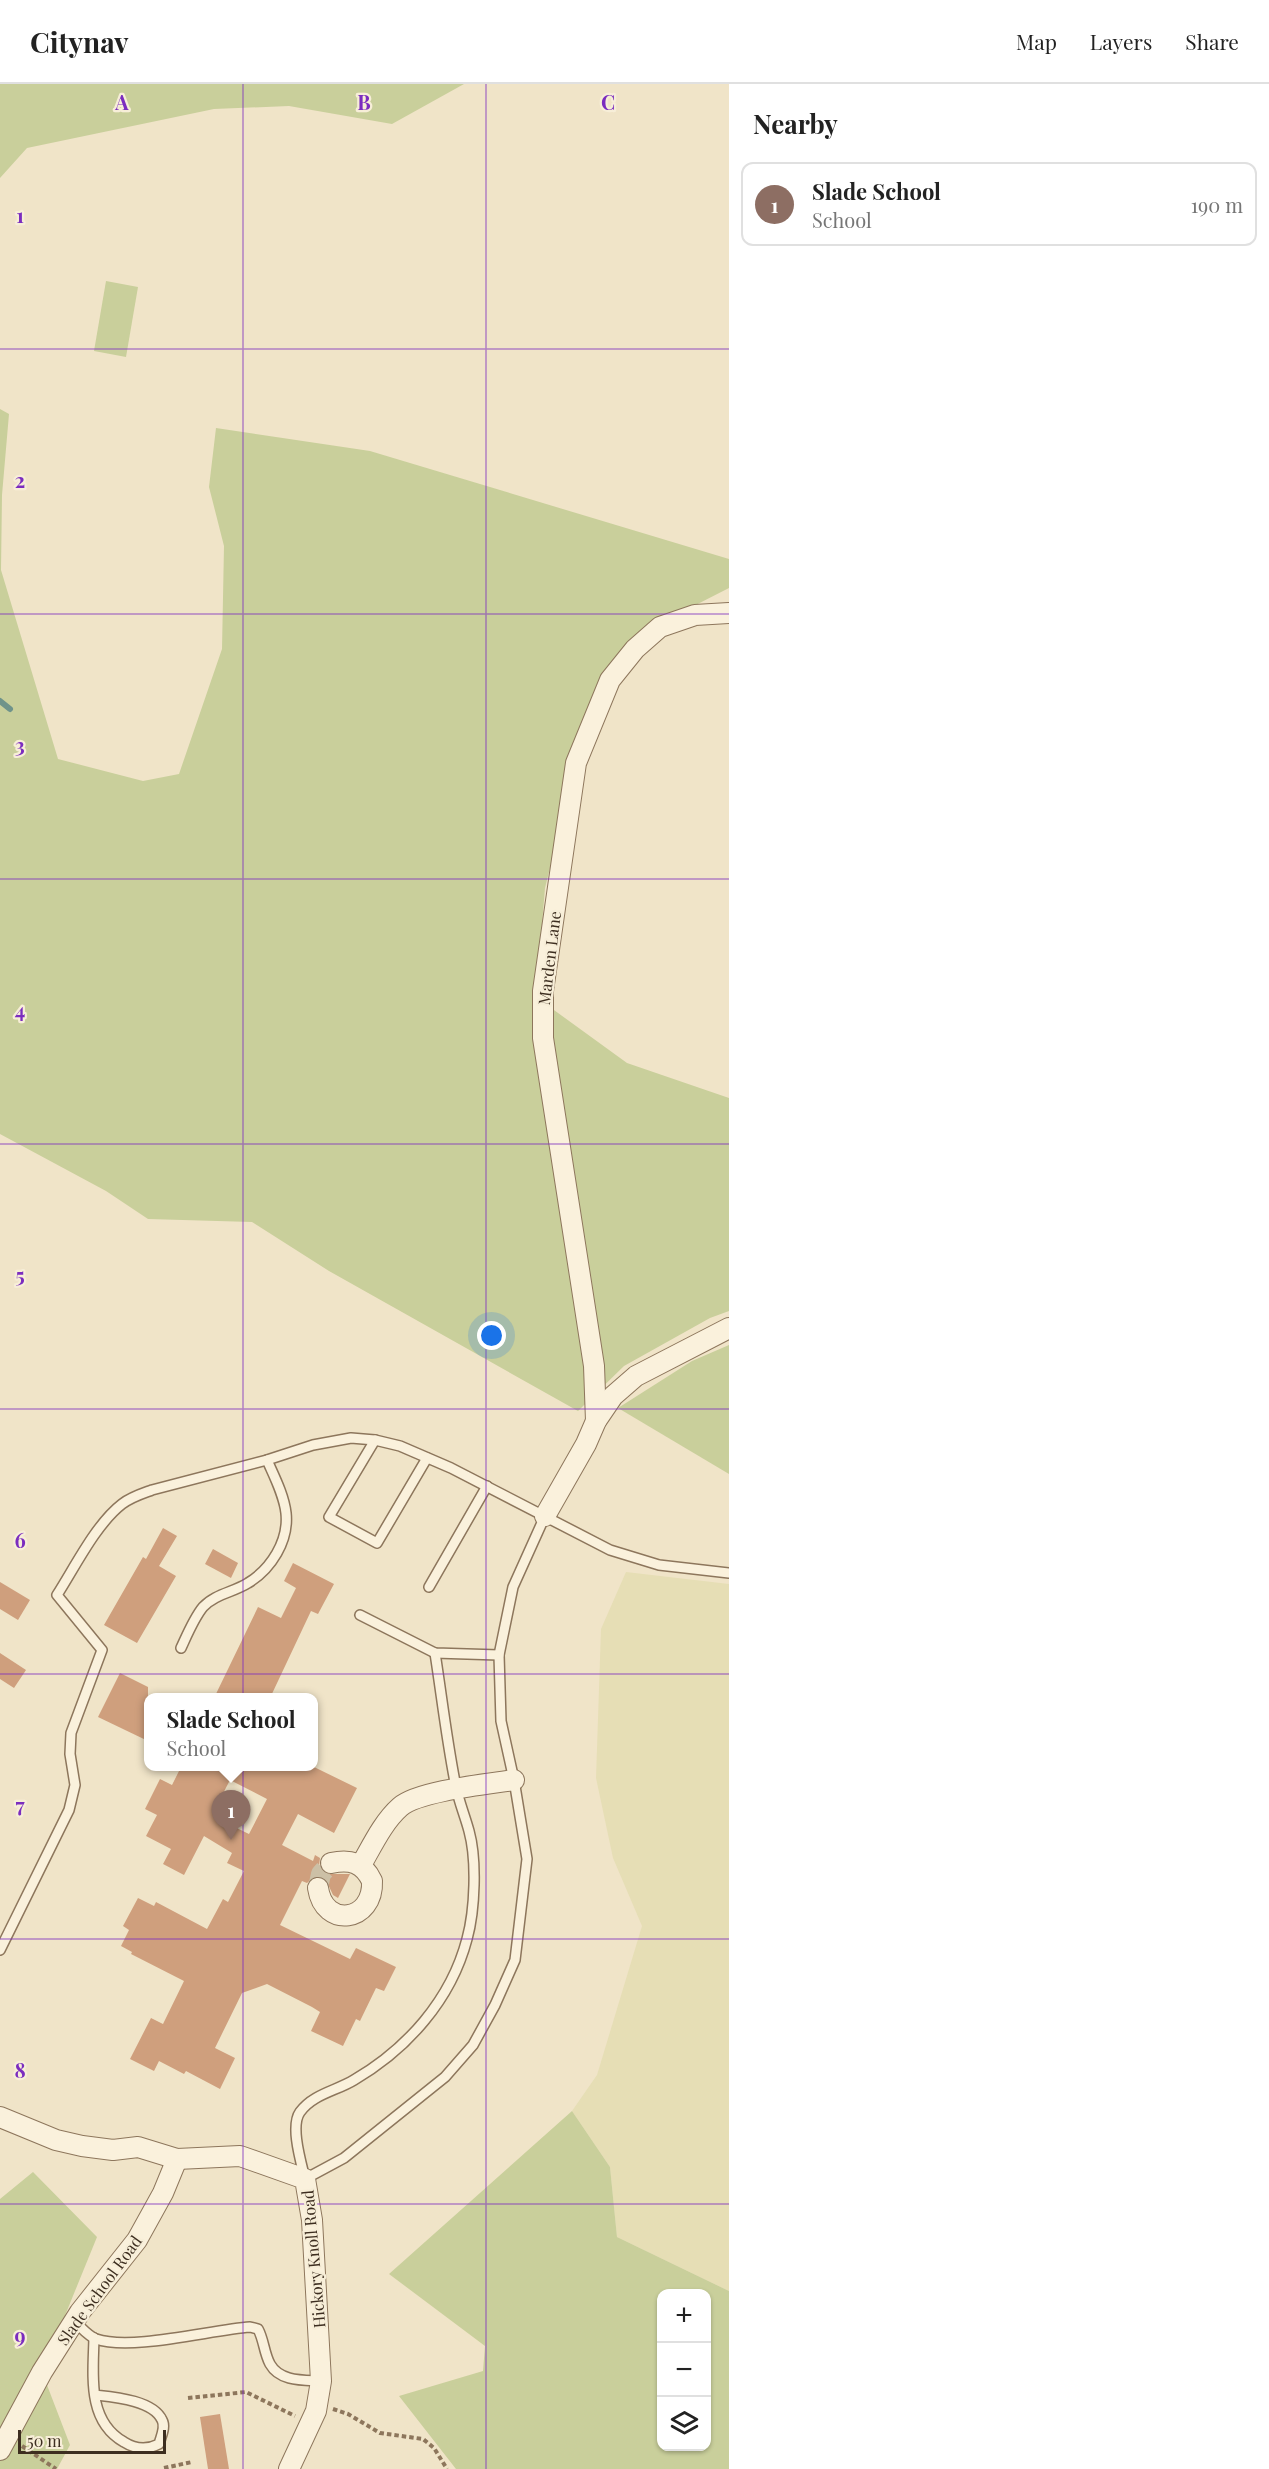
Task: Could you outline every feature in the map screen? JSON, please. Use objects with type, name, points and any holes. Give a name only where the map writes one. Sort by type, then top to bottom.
[{"type":"street","name":"Marden Lane","points":[[596,1421],[594,1366],[543,1038],[543,992],[576,763],[610,680],[635,649],[660,627],[695,615],[729,613]]},
{"type":"street","points":[[545,1516],[586,1444],[596,1421],[613,1396],[636,1376],[729,1328]]},
{"type":"street","points":[[361,1866],[377,1836],[401,1805],[430,1794],[514,1780]]},
{"type":"street","points":[[318,1888],[320,1899],[332,1912],[349,1916],[357,1913],[370,1900],[372,1881],[361,1866],[343,1860],[331,1863]]},
{"type":"street","name":"Hickory Knoll Road","points":[[0,2116],[56,2140],[113,2150],[138,2147],[177,2159],[240,2156],[305,2179],[312,2220],[321,2381],[315,2414],[289,2469]]},
{"type":"street","name":"Slade School Road","points":[[4,2443],[42,2372],[74,2321],[137,2240],[163,2193],[177,2159]]},
{"type":"lane","points":[[0,1950],[69,1810],[75,1785],[70,1754],[71,1733],[102,1650],[57,1595],[101,1527],[122,1504],[152,1490],[267,1460],[313,1445],[351,1438],[375,1440],[400,1446],[487,1486],[610,1550],[659,1565],[729,1573]]},
{"type":"lane","points":[[375,1440],[329,1517],[377,1543],[427,1458]]},
{"type":"lane","points":[[181,1648],[203,1607],[220,1595],[246,1584],[265,1571],[279,1550],[285,1531],[286,1512],[267,1460]]},
{"type":"lane","points":[[429,1587],[487,1486]]},
{"type":"lane","points":[[435,1653],[456,1790],[470,1833],[473,1877],[467,1938],[455,1975],[434,2009],[404,2044],[351,2082],[311,2101],[299,2113],[296,2127],[305,2179],[344,2158],[445,2077],[473,2045],[495,2005],[515,1960],[527,1859],[514,1780],[501,1721],[499,1656],[513,1587],[545,1516]]},
{"type":"lane","points":[[360,1615],[435,1653],[499,1656]]},
{"type":"lane","points":[[74,2321],[93,2338],[113,2343],[250,2327],[258,2329],[271,2365],[278,2373],[292,2379],[321,2381]]},
{"type":"lane","points":[[93,2338],[95,2395],[96,2408],[103,2425],[114,2436],[129,2445],[149,2449],[159,2444],[163,2430],[162,2419],[152,2410],[135,2402],[95,2395]]},
{"type":"path","points":[[188,2398],[246,2392],[286,2412],[348,2414],[380,2433],[423,2439],[434,2448],[447,2469]]},
{"type":"path","points":[[4,2443],[56,2469]]},
{"type":"path","points":[[166,2469],[164,2468],[192,2462]]},
{"type":"shaded area","points":[[626,1572],[729,1584],[729,2291],[617,2237],[610,2167],[572,2111],[597,2075],[642,1926],[613,1858],[596,1778],[601,1629]]},
{"type":"green space","points":[[0,84],[464,84],[392,124],[289,106],[214,109],[27,148],[0,178]]},
{"type":"green space","points":[[106,281],[138,287],[126,357],[94,351]]},
{"type":"green space","points":[[0,409],[9,414],[2,495],[1,570],[58,759],[143,781],[179,774],[222,649],[224,546],[209,487],[216,428],[370,451],[729,559],[729,588],[678,614],[614,684],[576,763],[545,888],[536,997],[627,1063],[729,1098],[729,1311],[710,1318],[624,1366],[578,1411],[329,1271],[252,1222],[148,1219],[106,1191],[0,1134]]},
{"type":"green space","points":[[729,1345],[729,1474],[618,1408],[692,1361]]},
{"type":"green space","points":[[572,2111],[610,2167],[617,2237],[729,2291],[729,2469],[456,2469],[399,2396],[483,2371],[485,2346],[389,2274]]},
{"type":"green space","points":[[33,2172],[97,2237],[42,2372],[70,2445],[57,2469],[0,2469],[0,2199]]},
{"type":"building","points":[[163,1528],[177,1536],[159,1566],[176,1576],[137,1643],[104,1625],[143,1557],[146,1559]]},
{"type":"building","points":[[213,1549],[238,1563],[231,1578],[205,1564]]},
{"type":"building","points":[[293,1563],[334,1584],[318,1614],[311,1611],[272,1693],[216,1693],[258,1607],[281,1618],[296,1588],[284,1581]]},
{"type":"building","points":[[0,1582],[30,1600],[18,1620],[0,1609]]},
{"type":"building","points":[[0,1653],[26,1670],[14,1688],[0,1679]]},
{"type":"building","points":[[120,1673],[148,1687],[148,1693],[144,1693],[144,1739],[98,1717]]},
{"type":"building","points":[[318,1769],[357,1788],[334,1833],[298,1814],[282,1845],[313,1861],[315,1855],[320,1858],[319,1866],[326,1874],[350,1874],[338,1898],[333,1895],[326,1880],[321,1876],[314,1877],[307,1883],[302,1881],[280,1925],[350,1959],[356,1948],[396,1967],[384,1991],[376,1988],[360,2021],[356,2019],[343,2046],[311,2031],[320,2012],[267,1984],[242,1993],[215,2048],[235,2058],[220,2089],[186,2071],[184,2074],[159,2061],[154,2071],[130,2059],[151,2018],[163,2024],[184,1981],[131,1954],[132,1952],[121,1946],[129,1930],[123,1926],[138,1898],[154,1906],[156,1902],[207,1929],[223,1899],[228,1902],[244,1871],[227,1863],[232,1853],[204,1836],[184,1875],[163,1864],[171,1849],[146,1836],[157,1815],[145,1809],[160,1779],[172,1785],[179,1771],[318,1771]],"holes":[[[230,1780],[267,1799],[249,1834],[218,1819],[221,1810],[216,1807]]]},
{"type":"building","points":[[220,2414],[229,2469],[208,2469],[200,2417]]},
{"type":"waterway","points":[[0,701],[10,709]]},
{"type":"tunnel","points":[[318,1888],[321,1874],[331,1863]]},
{"type":"place","name":"Slade School","points":[[231,1840]]}]
